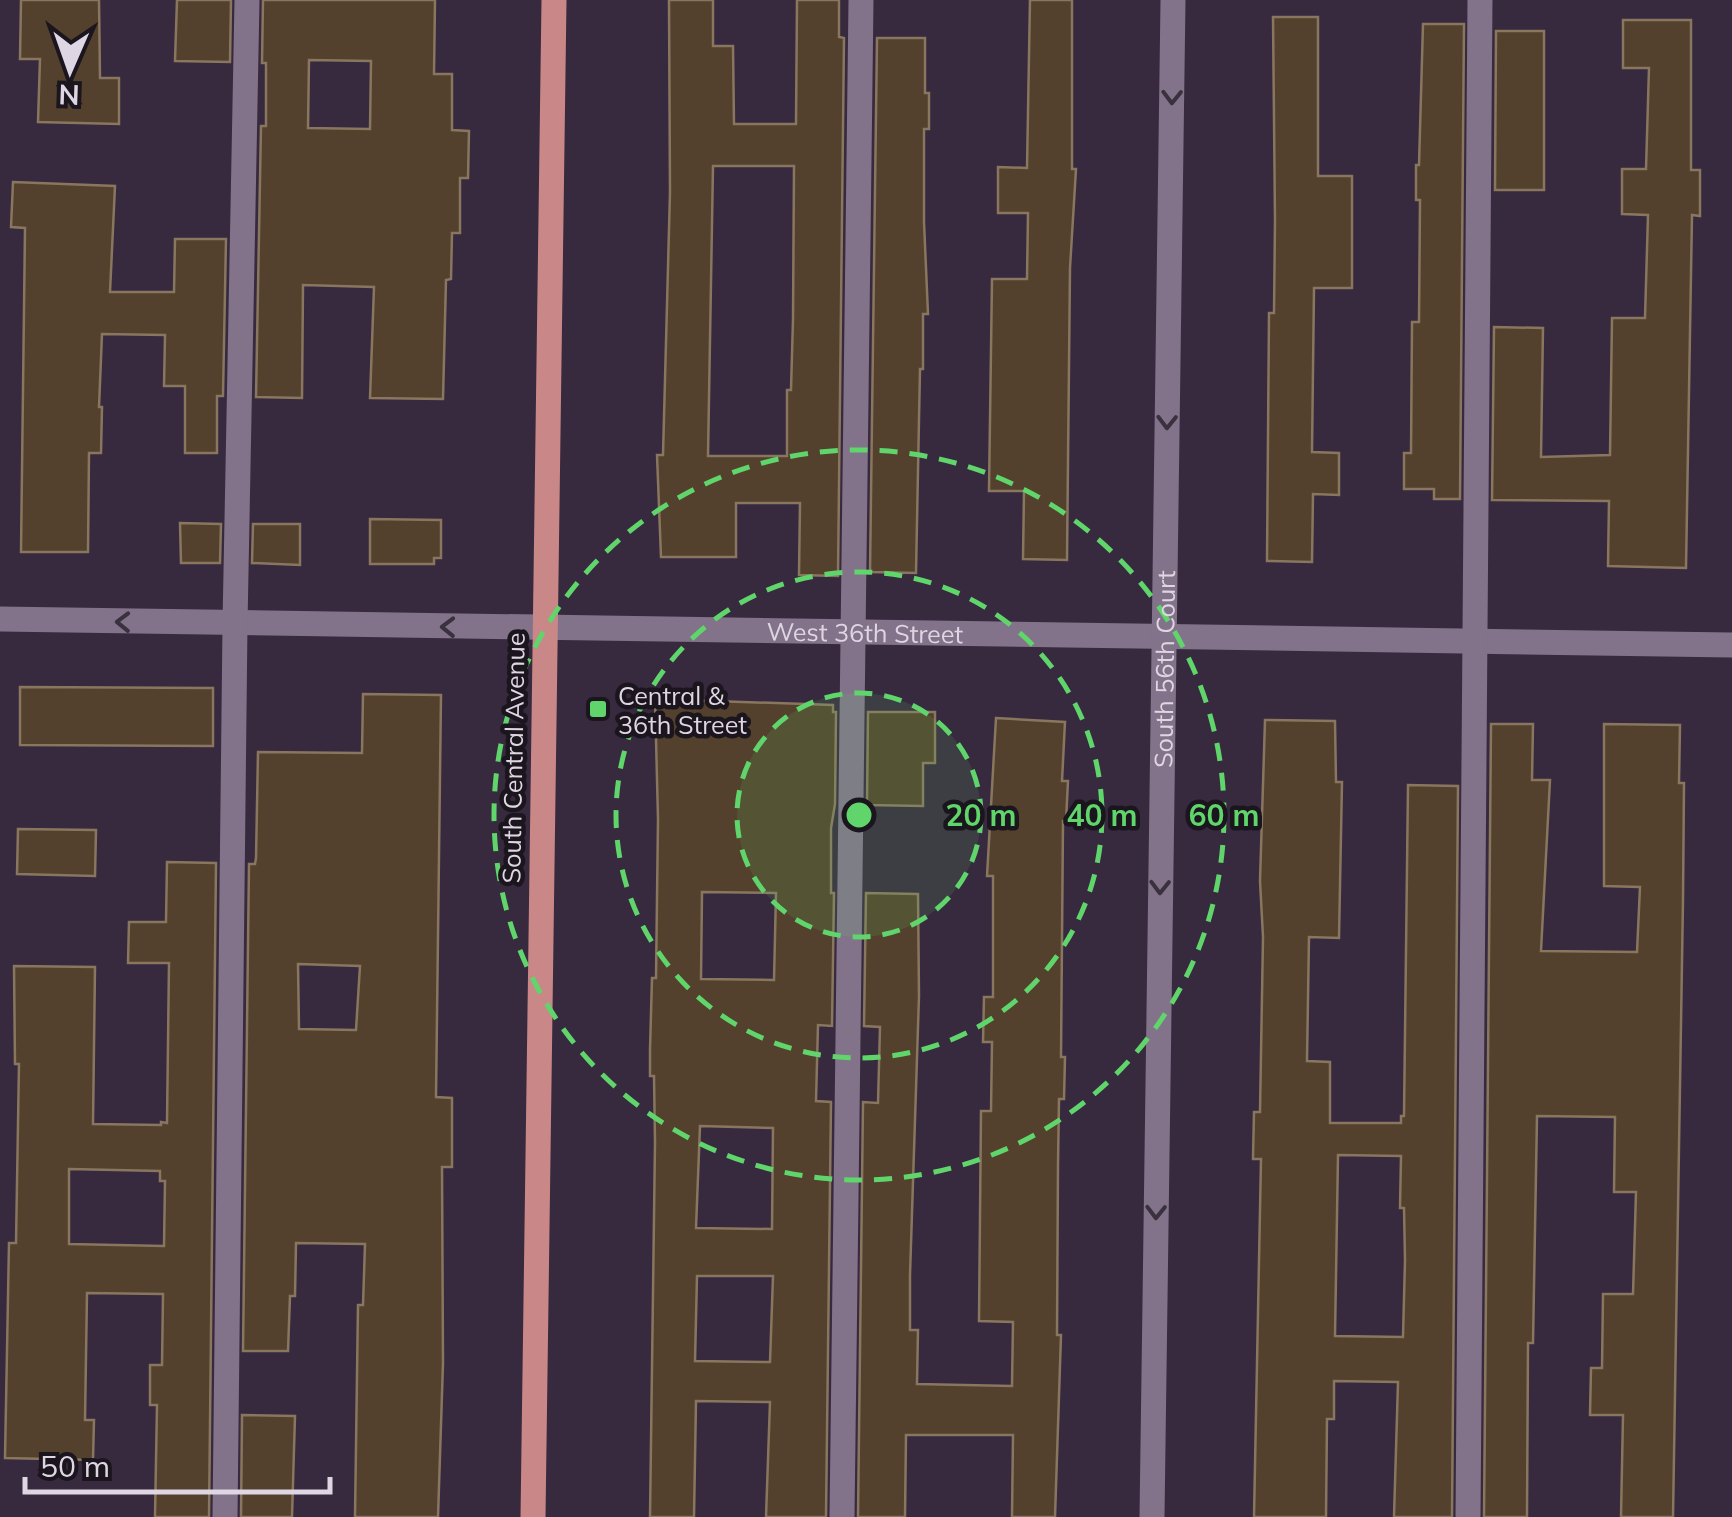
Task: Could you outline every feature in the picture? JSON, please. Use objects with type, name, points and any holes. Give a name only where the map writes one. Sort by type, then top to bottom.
[{"type":"main road","name":"South Central Avenue","points":[[534,1517],[554,0]]},
{"type":"street","points":[[225,1517],[234,624],[246,0]]},
{"type":"street","points":[[842,1517],[860,0]]},
{"type":"street","name":"South 56th Court","points":[[1152,1517],[1174,0]]},
{"type":"street","points":[[1468,1517],[1480,0]]},
{"type":"street","name":"West 36th Street","points":[[0,619],[1732,645]]},
{"type":"building","points":[[21,0],[99,0],[100,78],[119,78],[119,124],[38,122],[40,59],[20,59]]},
{"type":"building","points":[[177,0],[231,0],[230,62],[175,61]]},
{"type":"building","points":[[263,0],[435,0],[434,74],[452,74],[452,130],[469,131],[468,178],[460,178],[460,233],[452,233],[451,279],[446,280],[443,399],[370,398],[374,287],[303,285],[302,398],[256,397],[261,126],[266,126],[266,63],[262,63]],"holes":[[[309,60],[371,61],[370,129],[308,128]]]},
{"type":"building","points":[[669,0],[713,0],[713,46],[733,46],[734,124],[796,124],[797,0],[839,0],[839,37],[844,38],[838,576],[799,575],[800,503],[736,503],[736,557],[661,557],[657,455],[663,455],[670,192]],"holes":[[[713,166],[794,166],[787,456],[708,456]]]},
{"type":"building","points":[[1030,0],[1072,0],[1072,169],[1076,169],[1070,268],[1067,560],[1023,559],[1024,491],[989,491],[992,279],[1027,279],[1028,213],[998,213],[998,167],[1027,168]]},
{"type":"building","points":[[1273,17],[1318,17],[1318,176],[1352,176],[1352,288],[1314,288],[1312,452],[1339,453],[1339,495],[1313,494],[1312,562],[1267,561],[1269,313],[1274,313]]},
{"type":"building","points":[[1623,20],[1691,20],[1691,170],[1700,170],[1700,216],[1692,215],[1686,568],[1608,566],[1609,501],[1492,500],[1494,327],[1543,328],[1541,457],[1610,455],[1612,318],[1645,318],[1648,215],[1622,214],[1622,169],[1646,169],[1649,68],[1623,68]]},
{"type":"building","points":[[1423,24],[1464,24],[1460,499],[1434,499],[1434,489],[1404,489],[1404,453],[1411,453],[1412,322],[1419,322],[1420,200],[1416,200],[1416,165]]},
{"type":"building","points":[[1496,31],[1544,31],[1544,190],[1495,190]]},
{"type":"building","points":[[877,38],[925,38],[925,93],[929,93],[929,129],[924,129],[928,314],[923,314],[920,369],[916,573],[870,572]]},
{"type":"building","points":[[13,182],[115,186],[110,292],[174,292],[175,239],[226,239],[223,396],[217,396],[217,453],[185,453],[185,386],[164,386],[165,335],[102,334],[101,453],[89,453],[88,552],[21,552],[25,228],[11,227]]},
{"type":"building","points":[[370,519],[441,520],[441,558],[434,558],[434,564],[370,564]]},
{"type":"building","points":[[180,523],[221,524],[220,563],[181,563]]},
{"type":"building","points":[[253,524],[300,524],[300,565],[252,563]]},
{"type":"building","points":[[20,687],[213,688],[213,746],[20,745]]},
{"type":"building","points":[[363,694],[441,695],[436,1097],[452,1098],[452,1167],[442,1167],[443,1363],[438,1517],[355,1517],[358,1305],[363,1305],[365,1244],[296,1243],[288,1351],[243,1351],[249,864],[255,864],[256,858],[258,752],[362,753]],"holes":[[[298,964],[360,966],[356,1030],[299,1029]]]},
{"type":"building","points":[[655,699],[833,705],[836,712],[831,828],[832,1026],[818,1025],[816,1101],[831,1102],[826,1517],[766,1517],[770,1402],[696,1401],[694,1517],[650,1517],[655,1142],[650,1050],[652,978],[656,978]],"holes":[[[702,892],[776,893],[774,980],[701,979]],[[700,1126],[773,1128],[772,1229],[696,1228]],[[697,1276],[773,1276],[770,1362],[695,1361]]]},
{"type":"building","points":[[868,712],[935,712],[935,763],[923,763],[923,806],[867,805]]},
{"type":"building","points":[[996,718],[1065,722],[1062,781],[1068,781],[1063,821],[1061,1057],[1065,1057],[1064,1099],[1059,1099],[1057,1335],[1061,1335],[1055,1517],[1012,1517],[1013,1435],[906,1435],[905,1517],[858,1517],[863,1102],[878,1103],[880,1027],[864,1026],[866,893],[918,894],[919,996],[910,1275],[910,1330],[918,1330],[917,1384],[1012,1386],[1013,1322],[979,1321],[981,1111],[991,1111],[992,1042],[983,1042],[984,997],[993,997],[993,876],[987,876]]},
{"type":"building","points":[[1265,720],[1335,721],[1336,782],[1342,782],[1339,938],[1309,937],[1307,1061],[1330,1062],[1330,1123],[1401,1123],[1408,785],[1458,786],[1452,1517],[1394,1517],[1398,1382],[1334,1381],[1334,1419],[1327,1419],[1326,1517],[1254,1517],[1261,1159],[1253,1159],[1254,1112],[1260,1112]],"holes":[[[1338,1155],[1401,1156],[1403,1337],[1335,1336]]]},
{"type":"building","points":[[1491,724],[1533,724],[1532,780],[1550,780],[1541,951],[1637,952],[1640,887],[1604,886],[1604,724],[1680,725],[1679,783],[1684,783],[1683,900],[1673,1517],[1621,1517],[1623,1415],[1590,1415],[1591,1368],[1602,1368],[1603,1294],[1633,1294],[1636,1192],[1614,1192],[1615,1117],[1537,1116],[1533,1343],[1528,1343],[1527,1517],[1484,1517]]},
{"type":"building","points":[[18,829],[96,830],[95,876],[17,874]]},
{"type":"building","points":[[167,862],[216,863],[209,1517],[155,1517],[157,1405],[150,1405],[150,1365],[162,1365],[163,1294],[87,1293],[85,1420],[94,1420],[93,1460],[5,1458],[9,1243],[16,1243],[19,1064],[15,1064],[14,966],[95,967],[93,1124],[161,1125],[167,1123],[169,963],[128,963],[129,922],[166,922]],"holes":[[[69,1169],[160,1171],[160,1181],[165,1181],[164,1246],[69,1244]]]},
{"type":"building","points":[[242,1415],[295,1416],[292,1517],[241,1517]]},
{"type":"place","name":"Central & 36th Street","points":[[598,709]]}]
